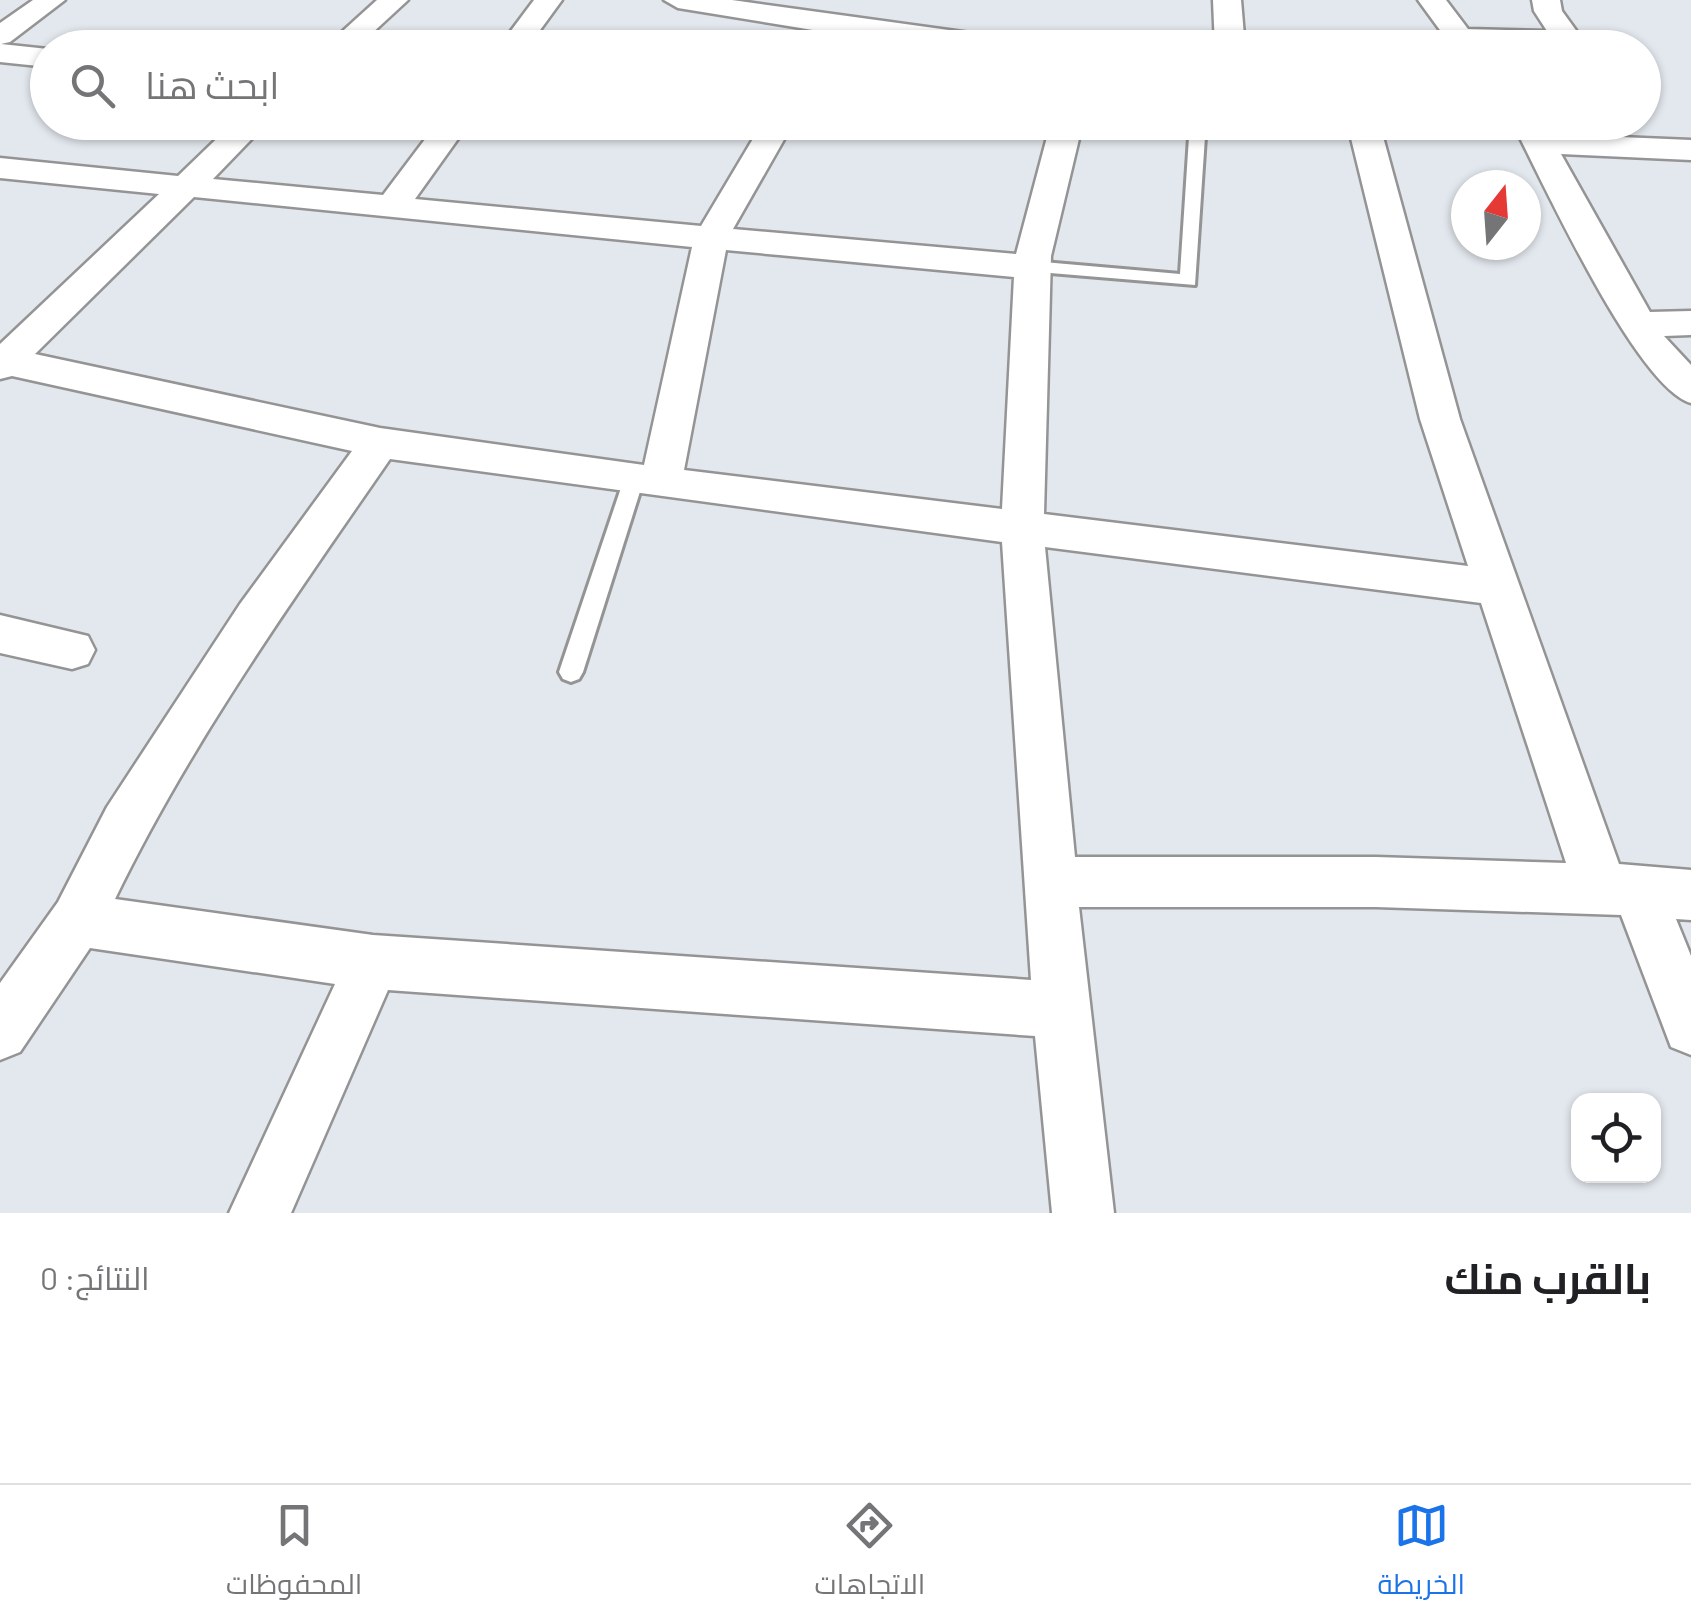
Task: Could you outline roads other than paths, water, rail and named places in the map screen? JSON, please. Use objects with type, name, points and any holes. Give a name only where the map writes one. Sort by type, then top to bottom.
[{"type":"street","points":[[0,36],[51,0]]},
{"type":"street","points":[[359,30],[394,0]]},
{"type":"street","points":[[526,30],[548,0]]},
{"type":"street","points":[[1227,0],[1229,30]]},
{"type":"street","points":[[1432,0],[1455,30]]},
{"type":"street","points":[[1546,0],[1561,30]]},
{"type":"street","points":[[693,1],[807,30]]},
{"type":"street","points":[[0,53],[30,56]]},
{"type":"street","points":[[2,362],[234,140]]},
{"type":"street","points":[[392,207],[442,140]]},
{"type":"street","points":[[648,481],[697,323],[711,238],[768,140]]},
{"type":"street","points":[[1063,140],[1032,267],[1022,528],[1061,1010],[1083,1213]]},
{"type":"street","points":[[1369,140],[1440,419],[1496,587],[1620,889],[1691,1027]]},
{"type":"street","points":[[1537,140],[1648,342],[1691,389]]},
{"type":"street","points":[[1603,140],[1691,150]]},
{"type":"street","points":[[0,168],[1032,267]]},
{"type":"street","points":[[1640,325],[1691,322]]},
{"type":"street","points":[[2,362],[380,442],[648,481],[1496,587]]},
{"type":"street","points":[[0,1032],[76,920],[125,824],[256,617],[380,442]]},
{"type":"street","points":[[0,634],[72,650]]},
{"type":"street","points":[[1051,882],[1376,882],[1620,889],[1691,895]]},
{"type":"street","points":[[76,920],[372,962],[1061,1010]]},
{"type":"street","points":[[260,1213],[372,962]]},
{"type":"lane","points":[[1032,267],[1189,281],[1197,140]]},
{"type":"lane","points":[[571,672],[648,481]]}]
